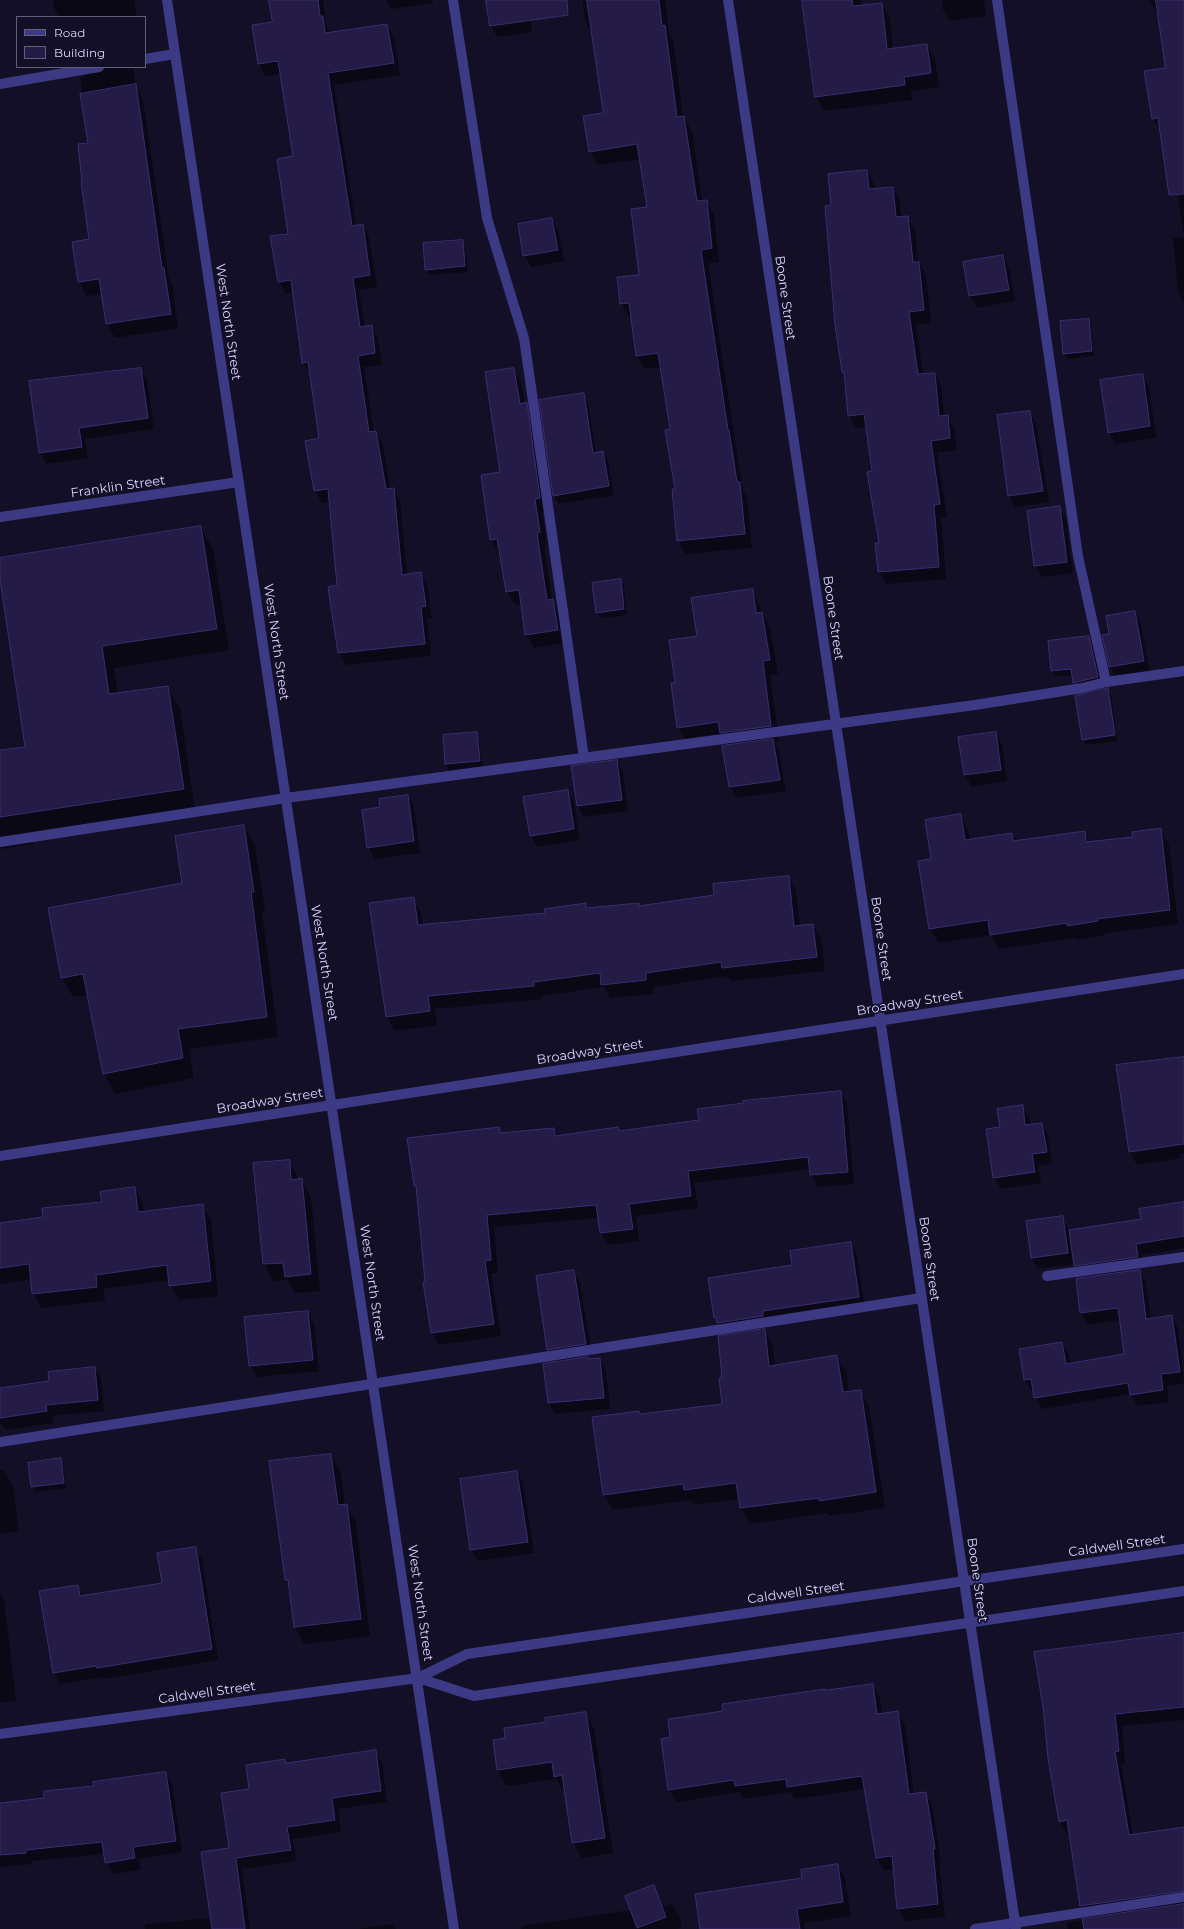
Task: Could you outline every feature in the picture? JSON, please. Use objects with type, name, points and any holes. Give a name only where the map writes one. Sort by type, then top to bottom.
[{"type":"street","name":"West North Street","points":[[167,0],[418,1678],[454,1929]]},
{"type":"street","points":[[454,0],[487,218],[524,338],[584,758]]},
{"type":"street","name":"Boone Street","points":[[728,0],[1016,1926]]},
{"type":"street","points":[[997,0],[1078,556],[1106,682]]},
{"type":"street","points":[[146,59],[175,54]]},
{"type":"street","points":[[0,84],[93,68]]},
{"type":"street","name":"Franklin Street","points":[[0,517],[239,482]]},
{"type":"street","points":[[0,842],[286,798],[836,725],[975,705],[1082,688],[1106,682],[1184,671]]},
{"type":"street","name":"Broadway Street","points":[[0,1156],[1184,974]]},
{"type":"street","points":[[1047,1276],[1184,1257]]},
{"type":"street","points":[[0,1442],[922,1298]]},
{"type":"street","name":"Caldwell Street","points":[[0,1734],[418,1678],[467,1654],[1184,1549]]},
{"type":"street","name":"Caldwell Street","points":[[418,1678],[474,1696],[1184,1590]]},
{"type":"street","points":[[975,1929],[1016,1926],[1184,1898]]},
{"type":"building","points":[[269,0],[318,0],[320,16],[323,16],[325,33],[387,24],[394,63],[328,73],[352,226],[363,224],[370,275],[353,278],[360,327],[372,325],[375,353],[358,356],[369,432],[376,431],[386,489],[394,488],[402,575],[421,572],[426,606],[421,607],[425,644],[338,653],[328,587],[337,585],[328,489],[314,491],[305,441],[319,438],[308,362],[302,363],[291,280],[278,282],[270,236],[288,234],[277,159],[293,156],[278,61],[258,64],[252,25],[272,22]]},
{"type":"building","points":[[486,0],[567,0],[568,15],[490,26]]},
{"type":"building","points":[[587,0],[659,0],[662,26],[665,25],[677,117],[684,116],[697,201],[707,200],[712,248],[701,250],[728,430],[737,482],[740,482],[745,534],[677,541],[672,489],[675,489],[665,430],[670,429],[658,353],[636,356],[629,303],[620,304],[617,277],[639,275],[631,209],[647,207],[637,144],[589,152],[583,116],[603,113]]},
{"type":"building","points":[[802,0],[852,0],[853,6],[882,3],[887,49],[927,44],[931,73],[904,77],[905,85],[815,97]]},
{"type":"building","points":[[1156,0],[1184,0],[1184,194],[1169,195],[1158,118],[1152,119],[1144,71],[1165,68]]},
{"type":"building","points":[[136,84],[162,268],[164,268],[171,314],[106,324],[99,279],[78,282],[72,242],[89,239],[81,182],[78,144],[88,143],[80,94]]},
{"type":"building","points":[[867,170],[869,189],[893,187],[896,217],[908,216],[913,262],[919,262],[924,310],[909,312],[918,374],[935,373],[939,416],[948,415],[950,438],[931,441],[940,504],[934,505],[939,567],[878,572],[875,543],[879,543],[867,472],[872,471],[864,414],[848,416],[844,372],[842,372],[835,325],[825,206],[831,205],[828,174]]},
{"type":"building","points":[[552,218],[558,250],[523,256],[518,224]]},
{"type":"building","points":[[463,240],[465,266],[425,270],[423,243]]},
{"type":"building","points":[[1003,255],[1009,290],[969,296],[963,262]]},
{"type":"building","points":[[1089,319],[1092,351],[1063,354],[1060,321]]},
{"type":"building","points":[[141,368],[148,418],[79,428],[82,447],[39,453],[29,381]]},
{"type":"building","points":[[514,368],[520,404],[527,402],[540,498],[535,499],[540,532],[537,533],[547,600],[553,599],[558,630],[525,635],[519,590],[506,592],[497,539],[490,540],[481,475],[500,472],[485,372]]},
{"type":"building","points":[[1143,374],[1150,426],[1108,433],[1100,380]]},
{"type":"building","points":[[584,393],[593,453],[603,451],[609,486],[553,496],[539,400]]},
{"type":"building","points":[[1030,411],[1043,491],[1008,496],[997,415]]},
{"type":"building","points":[[1060,506],[1067,562],[1034,566],[1027,511]]},
{"type":"building","points":[[201,526],[217,629],[102,646],[109,694],[168,686],[184,789],[0,817],[0,750],[25,747],[0,579],[0,558]]},
{"type":"building","points":[[621,579],[624,609],[596,613],[592,583]]},
{"type":"building","points":[[753,589],[756,613],[762,612],[770,660],[763,661],[771,726],[720,733],[718,722],[677,728],[671,683],[675,683],[669,640],[697,636],[691,598]]},
{"type":"building","points":[[1135,611],[1144,661],[1109,667],[1102,635],[1109,634],[1106,616]]},
{"type":"building","points":[[1089,636],[1098,677],[1073,683],[1071,669],[1051,671],[1048,641]]},
{"type":"building","points":[[1108,688],[1115,735],[1082,740],[1075,696]]},
{"type":"building","points":[[477,732],[480,761],[445,764],[443,735]]},
{"type":"building","points":[[996,732],[1001,770],[964,775],[958,737]]},
{"type":"building","points":[[773,739],[780,780],[729,787],[722,746]]},
{"type":"building","points":[[617,760],[622,800],[577,806],[571,766]]},
{"type":"building","points":[[568,790],[574,829],[530,836],[523,797]]},
{"type":"building","points":[[408,795],[414,841],[367,848],[362,810],[380,807],[379,799]]},
{"type":"building","points":[[961,814],[965,840],[1012,833],[1013,841],[1085,831],[1086,842],[1133,837],[1132,832],[1161,828],[1170,910],[1097,919],[1098,921],[1067,926],[1067,923],[990,935],[988,920],[929,929],[918,861],[931,859],[925,820]]},
{"type":"building","points":[[244,825],[254,892],[251,892],[267,1017],[178,1029],[183,1058],[103,1074],[83,974],[61,978],[48,908],[182,883],[175,836]]},
{"type":"building","points":[[789,876],[794,926],[813,924],[817,957],[722,968],[721,962],[646,973],[646,980],[601,985],[600,973],[534,982],[534,986],[428,996],[430,1011],[386,1017],[369,903],[414,897],[418,925],[545,913],[544,909],[586,903],[586,908],[639,903],[639,906],[714,895],[713,884]]},
{"type":"building","points":[[1184,1057],[1184,1144],[1129,1152],[1116,1065]]},
{"type":"building","points":[[841,1091],[848,1172],[810,1175],[808,1157],[688,1171],[691,1196],[629,1204],[633,1229],[600,1233],[596,1205],[487,1215],[491,1260],[485,1261],[494,1324],[431,1333],[423,1282],[425,1282],[416,1186],[414,1186],[407,1138],[499,1127],[500,1133],[554,1128],[555,1136],[618,1127],[619,1131],[699,1120],[697,1109],[744,1103],[743,1101]]},
{"type":"building","points":[[1023,1105],[1025,1125],[1042,1123],[1047,1152],[1032,1154],[1035,1172],[993,1178],[986,1129],[1000,1127],[997,1109]]},
{"type":"building","points":[[290,1160],[291,1180],[302,1178],[311,1274],[285,1277],[283,1263],[263,1264],[253,1163]]},
{"type":"building","points":[[135,1187],[138,1212],[203,1204],[211,1281],[169,1286],[167,1265],[96,1275],[97,1287],[32,1294],[29,1264],[0,1268],[0,1223],[43,1217],[42,1208],[102,1202],[100,1192]]},
{"type":"building","points":[[1184,1202],[1184,1236],[1136,1244],[1138,1257],[1074,1266],[1069,1230],[1141,1219],[1139,1209]]},
{"type":"building","points":[[1063,1216],[1068,1253],[1031,1258],[1026,1221]]},
{"type":"building","points":[[851,1242],[859,1297],[763,1311],[763,1316],[717,1323],[716,1318],[714,1318],[708,1278],[792,1265],[790,1251]]},
{"type":"building","points":[[574,1270],[586,1344],[547,1350],[536,1276]]},
{"type":"building","points":[[1140,1270],[1146,1319],[1172,1315],[1180,1372],[1161,1374],[1163,1390],[1130,1395],[1128,1383],[1034,1398],[1031,1379],[1024,1380],[1019,1349],[1062,1342],[1066,1364],[1124,1354],[1118,1308],[1080,1313],[1076,1279]]},
{"type":"building","points":[[308,1311],[313,1360],[249,1366],[244,1317]]},
{"type":"building","points":[[765,1329],[769,1366],[837,1355],[843,1392],[861,1390],[876,1492],[819,1501],[819,1498],[740,1508],[736,1483],[684,1490],[683,1484],[603,1495],[592,1417],[639,1411],[640,1414],[722,1404],[719,1378],[722,1377],[718,1336]]},
{"type":"building","points":[[588,1357],[588,1359],[600,1358],[604,1398],[548,1403],[543,1364]]},
{"type":"building","points":[[95,1367],[98,1400],[46,1405],[47,1411],[0,1418],[0,1388],[49,1381],[48,1372]]},
{"type":"building","points":[[331,1454],[338,1505],[347,1504],[361,1619],[294,1627],[288,1580],[285,1580],[269,1461]]},
{"type":"building","points":[[61,1458],[64,1483],[31,1487],[28,1463]]},
{"type":"building","points":[[517,1471],[528,1542],[470,1550],[460,1479]]},
{"type":"building","points":[[196,1547],[212,1649],[97,1668],[96,1666],[53,1673],[39,1591],[78,1585],[80,1596],[162,1583],[157,1553]]},
{"type":"building","points":[[1184,1633],[1184,1707],[1115,1714],[1119,1751],[1115,1752],[1129,1835],[1184,1827],[1184,1891],[1080,1906],[1067,1820],[1059,1822],[1048,1758],[1043,1707],[1034,1652]]},
{"type":"building","points":[[873,1684],[877,1714],[898,1711],[909,1794],[926,1792],[935,1849],[933,1849],[938,1904],[897,1909],[892,1856],[876,1858],[862,1776],[787,1787],[786,1779],[735,1786],[734,1780],[668,1790],[661,1739],[670,1737],[668,1719],[723,1711],[722,1704],[825,1689]]},
{"type":"building","points":[[586,1712],[605,1838],[572,1843],[562,1775],[554,1777],[552,1762],[497,1770],[493,1740],[505,1738],[504,1728],[546,1722],[545,1718]]},
{"type":"building","points":[[376,1750],[381,1791],[332,1798],[335,1820],[287,1827],[291,1850],[236,1858],[245,1929],[212,1929],[201,1852],[229,1848],[221,1793],[249,1789],[246,1765],[285,1759],[285,1763]]},
{"type":"building","points":[[166,1772],[176,1841],[133,1847],[135,1858],[105,1863],[102,1842],[26,1850],[26,1853],[0,1855],[0,1803],[44,1798],[44,1791],[94,1786],[93,1782]]},
{"type":"building","points":[[838,1864],[843,1902],[797,1909],[800,1929],[700,1929],[695,1894],[802,1878],[801,1870]]},
{"type":"building","points":[[654,1885],[666,1917],[637,1928],[625,1896]]},
{"type":"building","points":[[1184,1904],[1184,1929],[1084,1929],[1082,1919]]}]
